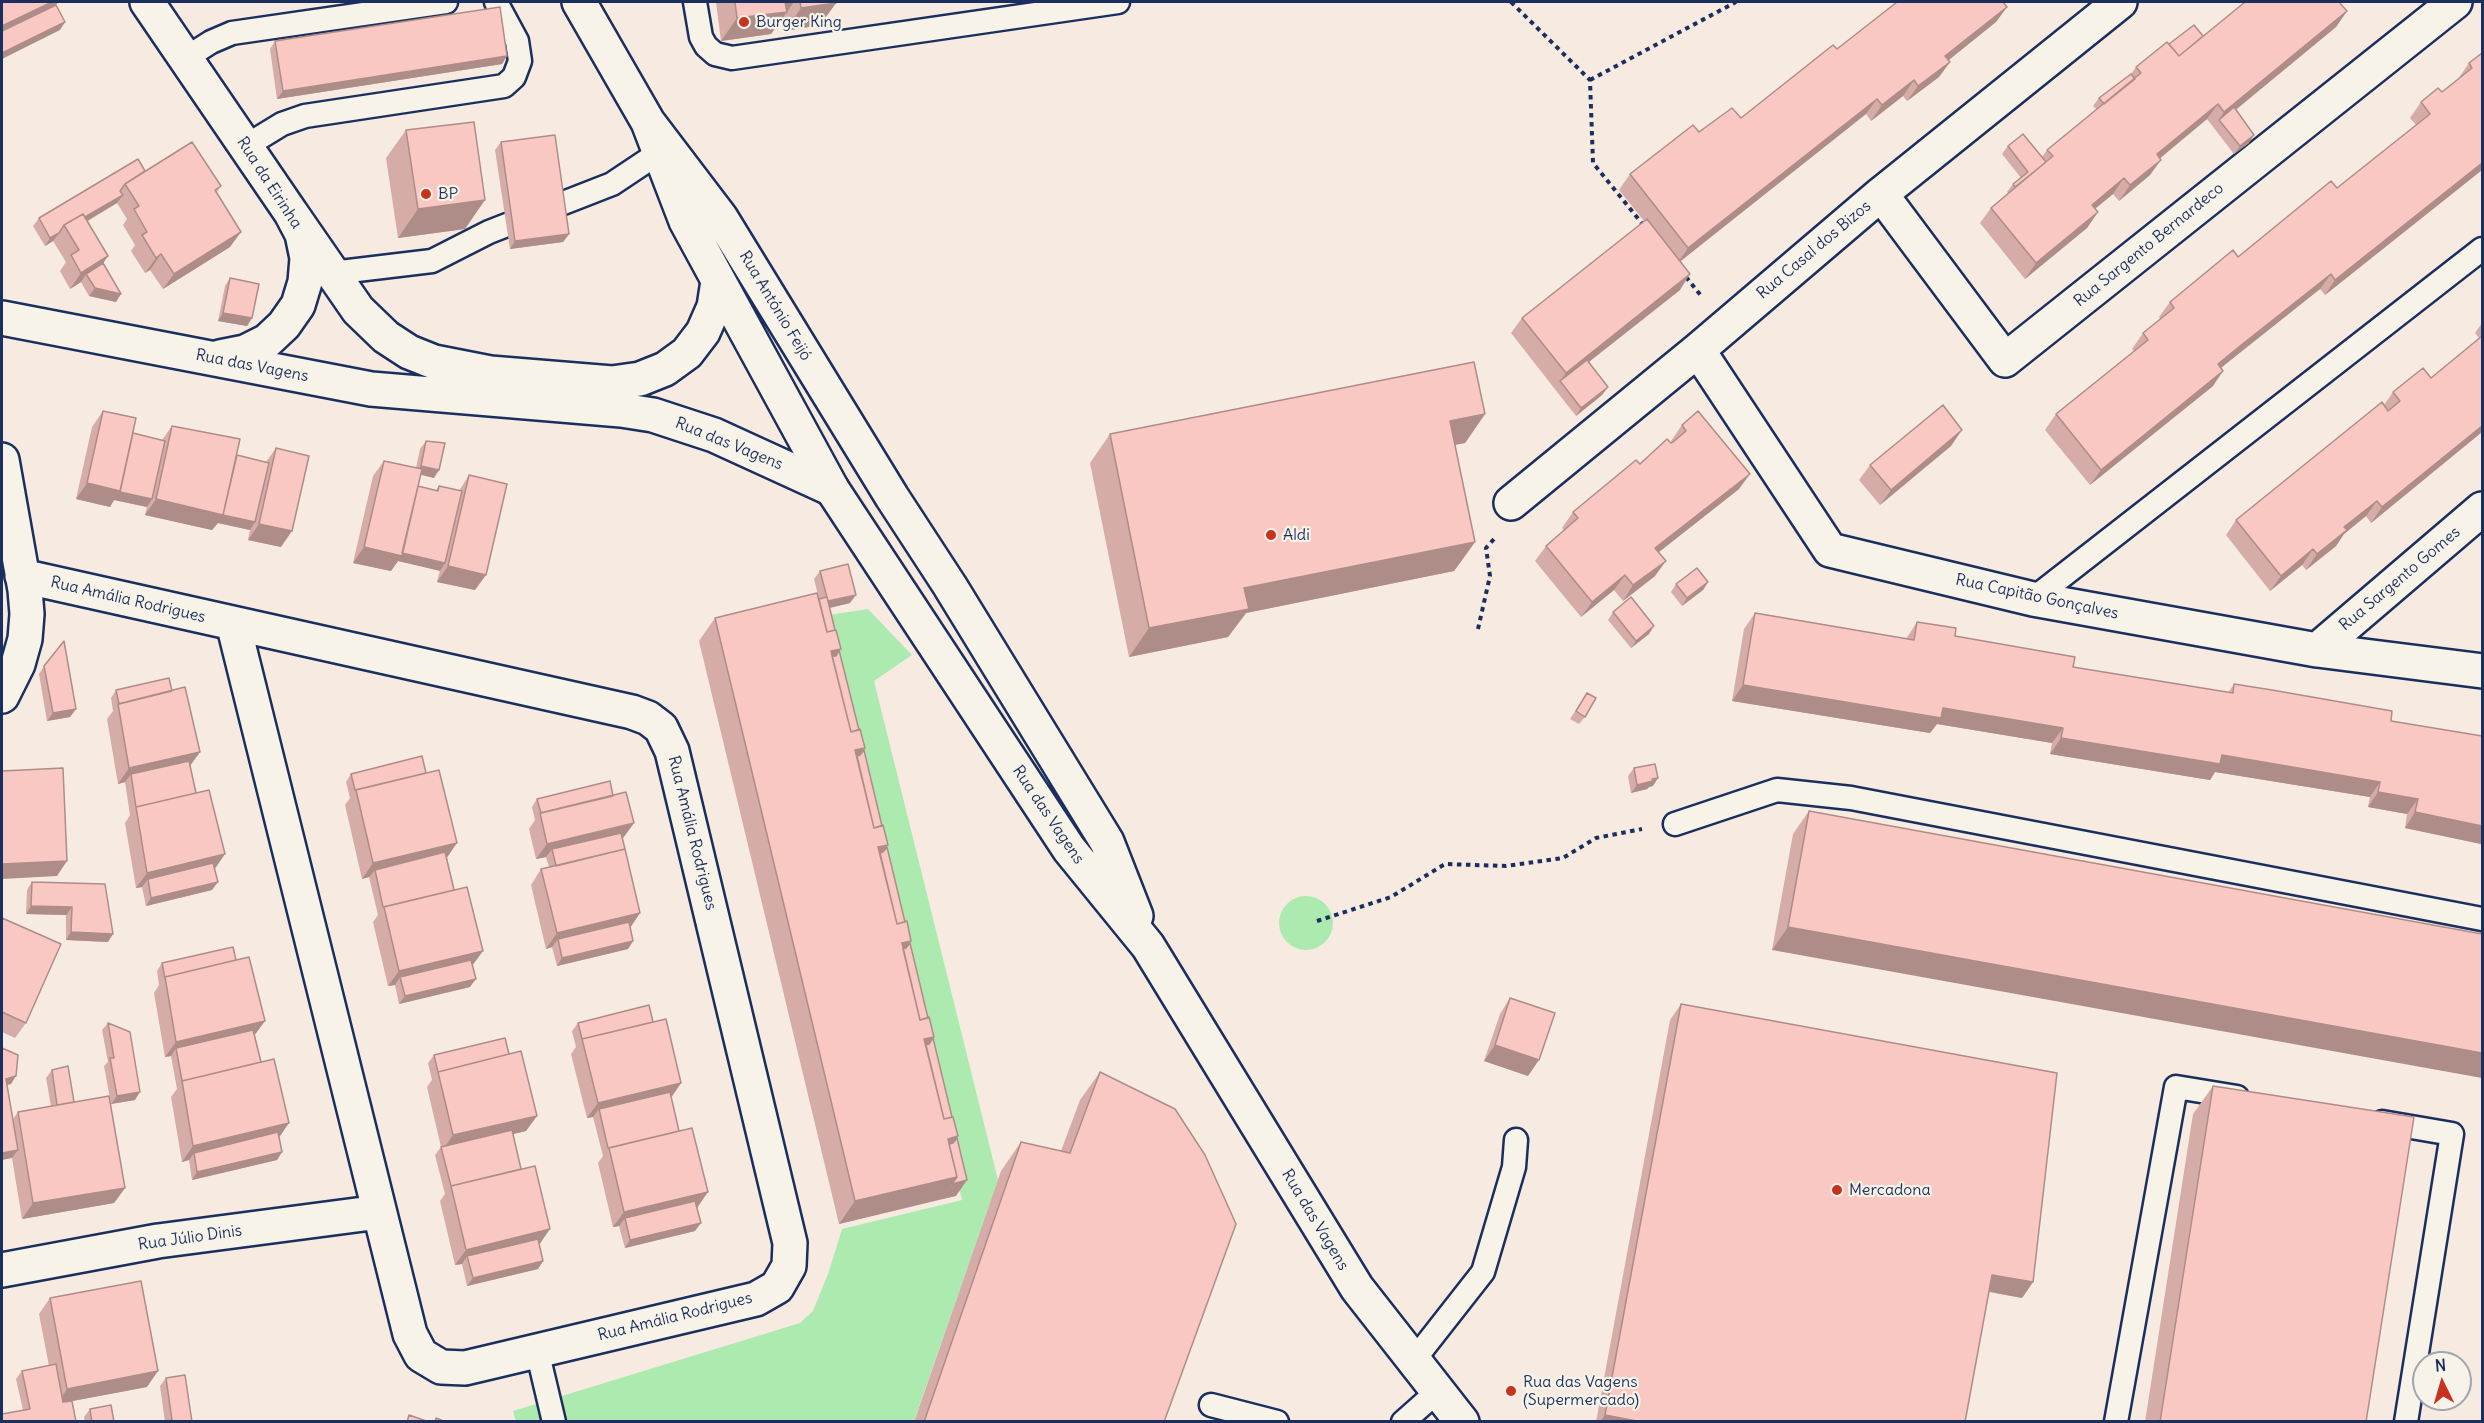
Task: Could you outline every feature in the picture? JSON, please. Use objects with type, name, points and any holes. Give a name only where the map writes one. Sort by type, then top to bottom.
[{"type":"street","name":"Rua da Eirinha","points":[[147,2],[291,213],[303,234],[307,258],[306,282],[298,305],[285,325],[267,341],[245,352],[222,357],[197,356]]},
{"type":"street","name":"Rua António Feijó","points":[[579,2],[648,122],[721,218],[892,497]]},
{"type":"street","name":"Rua Casal dos Bizos","points":[[1511,504],[1698,350],[1881,194],[2120,2]]},
{"type":"street","name":"Rua Sargento Bernardeco","points":[[1881,194],[2005,360],[2455,2]]},
{"type":"street","name":"Rua António Feijó","points":[[648,122],[686,221],[832,489]]},
{"type":"street","points":[[291,213],[357,310],[376,329],[392,341],[422,357],[447,366],[490,373],[612,382],[640,379],[665,369],[687,353],[703,332],[710,316],[718,281]]},
{"type":"street","name":"Rua das Vagens","points":[[2,318],[371,389],[621,410],[653,415],[714,435],[832,489],[1069,849],[1148,946],[1357,1288],[1462,1422]]},
{"type":"street","name":"Rua Capitão Gonçalves","points":[[1698,350],[1830,550],[2033,599],[2317,650],[2482,671]]},
{"type":"street","points":[[2,460],[27,614],[25,639],[18,664],[2,696]]},
{"type":"street","name":"Rua das Vagens","points":[[892,497],[950,586],[1107,842],[1148,946]]},
{"type":"street","name":"Rua Sargento Gomes","points":[[2317,650],[2482,509]]},
{"type":"street","name":"Rua Amália Rodrigues","points":[[22,576],[233,623],[640,714],[661,728],[670,743],[790,1243],[789,1266],[777,1287],[756,1299],[465,1368],[441,1367],[421,1355],[410,1334],[233,623]]},
{"type":"street","name":"Rua Júlio Dinis","points":[[2,1270],[158,1241],[379,1212]]},
{"type":"lane","points":[[186,58],[211,42],[232,33],[446,2]]},
{"type":"lane","points":[[246,146],[282,124],[305,116],[504,86],[514,77],[520,61],[517,41],[496,2]]},
{"type":"lane","points":[[695,2],[701,37],[706,46],[715,54],[732,57],[982,12],[1118,2]]},
{"type":"lane","points":[[332,273],[432,261],[489,232],[612,184],[660,152]]},
{"type":"lane","points":[[2033,599],[2482,249]]},
{"type":"lane","points":[[1675,824],[1777,790],[1851,798],[2482,919]]},
{"type":"lane","points":[[2116,1422],[2176,1087],[2256,1101]]},
{"type":"lane","points":[[2360,1119],[2452,1134],[2406,1422]]},
{"type":"lane","points":[[1414,1360],[1483,1272],[1514,1167],[1516,1140]]},
{"type":"lane","points":[[537,1350],[554,1422]]},
{"type":"lane","points":[[1403,1422],[1438,1391]]},
{"type":"lane","points":[[1211,1405],[1277,1422]]},
{"type":"path","points":[[1511,2],[1590,80],[1593,163],[1652,235]]},
{"type":"path","points":[[1590,80],[1736,2]]},
{"type":"path","points":[[1681,271],[1725,325]]},
{"type":"path","points":[[1478,629],[1490,576],[1486,548],[1504,527],[1511,504]]},
{"type":"path","points":[[1317,921],[1391,897],[1445,864],[1506,866],[1563,858],[1596,838],[1675,824]]},
{"type":"green space","points":[[868,609],[912,655],[874,681],[998,1180],[914,1421],[516,1422],[513,1411],[800,1323],[813,1311],[828,1274],[842,1229],[962,1200],[822,616]]},
{"type":"green space","points":[[1301,896],[1311,896],[1321,900],[1329,908],[1333,923],[1329,938],[1321,946],[1311,950],[1301,950],[1291,946],[1283,938],[1279,928],[1279,918],[1283,908],[1291,900]]},
{"type":"building","points":[[2,2],[52,2],[2,26]]},
{"type":"building","points":[[735,2],[785,2],[787,12],[737,18]]},
{"type":"building","points":[[800,2],[836,2],[836,3],[801,8]]},
{"type":"building","points":[[1897,2],[2003,2],[2007,7],[1945,56],[1950,62],[1918,86],[1914,80],[1882,105],[1877,99],[1688,248],[1630,174],[1693,125],[1699,132],[1732,108],[1741,118],[1833,45],[1837,49]]},
{"type":"building","points":[[2245,2],[2339,2],[2347,11],[2224,112],[2218,104],[2157,154],[2161,160],[2130,185],[2124,178],[2092,205],[2098,212],[2036,263],[1991,208],[2053,156],[2047,150],[2141,73],[2136,67],[2167,42],[2179,56]]},
{"type":"building","points":[[56,5],[65,22],[2,53],[2,31]]},
{"type":"building","points":[[500,7],[507,56],[283,91],[275,41]]},
{"type":"building","points":[[2194,25],[2203,36],[2179,56],[2169,44]]},
{"type":"building","points":[[2482,53],[2482,163],[2335,280],[2331,274],[2240,346],[2218,364],[2223,371],[2101,470],[2056,414],[2148,340],[2143,333],[2174,308],[2170,302],[2233,250],[2238,257],[2331,181],[2337,188],[2430,114],[2421,102],[2438,88],[2442,92],[2472,68],[2469,63]]},
{"type":"building","points":[[2131,74],[2135,79],[2104,104],[2099,98]]},
{"type":"building","points":[[2234,107],[2254,135],[2240,146],[2219,120]]},
{"type":"building","points":[[474,122],[485,200],[418,209],[406,130]]},
{"type":"building","points":[[2023,134],[2046,162],[2015,187],[2013,184],[2028,172],[2008,146]]},
{"type":"building","points":[[555,135],[569,234],[515,241],[501,142]]},
{"type":"building","points":[[192,142],[221,186],[215,190],[241,232],[174,274],[161,254],[156,258],[142,235],[147,232],[134,209],[139,206],[125,184]]},
{"type":"building","points":[[138,159],[145,171],[125,184],[120,191],[123,195],[85,217],[83,214],[64,225],[59,233],[50,238],[39,218]]},
{"type":"building","points":[[83,214],[108,256],[81,273],[71,255],[79,250],[64,225]]},
{"type":"building","points":[[1647,219],[1690,274],[1566,373],[1522,318]]},
{"type":"building","points":[[103,263],[121,294],[95,288],[86,274]]},
{"type":"building","points":[[230,278],[259,284],[252,318],[223,313]]},
{"type":"building","points":[[2482,336],[2482,426],[2382,507],[2377,501],[2344,527],[2347,530],[2317,554],[2313,549],[2281,576],[2236,520],[2382,402],[2388,411],[2400,401],[2393,392],[2423,368],[2431,378]]},
{"type":"building","points":[[1587,360],[1608,387],[1581,408],[1560,381]]},
{"type":"building","points":[[1474,362],[1485,414],[1450,421],[1475,542],[1244,588],[1249,609],[1149,628],[1110,434]]},
{"type":"building","points":[[1943,405],[1962,430],[1891,490],[1870,465]]},
{"type":"building","points":[[103,411],[136,418],[120,491],[87,483]]},
{"type":"building","points":[[1698,411],[1750,474],[1655,548],[1666,561],[1633,585],[1625,575],[1592,602],[1546,546],[1578,518],[1573,512],[1636,460],[1640,464],[1667,439],[1673,442],[1686,431],[1682,425]]},
{"type":"building","points":[[172,426],[240,439],[223,515],[156,499]]},
{"type":"building","points":[[133,433],[165,441],[152,499],[120,492]]},
{"type":"building","points":[[426,441],[445,443],[439,470],[421,466]]},
{"type":"building","points":[[276,448],[309,456],[292,531],[259,524]]},
{"type":"building","points":[[237,455],[269,463],[255,522],[223,515]]},
{"type":"building","points":[[384,461],[422,469],[402,556],[364,547]]},
{"type":"building","points":[[469,475],[507,484],[486,575],[448,566]]},
{"type":"building","points":[[418,486],[438,491],[439,486],[462,491],[445,563],[402,553]]},
{"type":"building","points":[[848,564],[856,595],[828,601],[820,571]]},
{"type":"building","points":[[1697,568],[1708,582],[1687,598],[1676,584]]},
{"type":"building","points":[[817,593],[827,632],[836,630],[841,649],[831,651],[851,732],[860,729],[865,748],[855,750],[874,828],[883,825],[888,845],[878,847],[897,924],[907,921],[911,941],[902,943],[920,1020],[929,1017],[934,1037],[924,1039],[944,1119],[953,1117],[958,1136],[948,1139],[957,1177],[855,1201],[715,618]]},
{"type":"building","points":[[827,597],[835,630],[827,632],[819,599]]},
{"type":"building","points":[[1631,597],[1654,626],[1636,641],[1613,612]]},
{"type":"building","points":[[1755,613],[1914,640],[1917,622],[1956,628],[1955,636],[2075,657],[2073,667],[2233,693],[2234,684],[2272,690],[2392,711],[2391,721],[2482,736],[2482,826],[2415,812],[2418,799],[2378,792],[2380,782],[2222,755],[2220,764],[2061,738],[2063,728],[1943,708],[1941,718],[1743,685]]},
{"type":"building","points":[[64,641],[76,709],[53,713],[44,666]]},
{"type":"building","points":[[839,650],[859,730],[851,732],[832,656],[836,656]]},
{"type":"building","points":[[169,678],[172,691],[119,704],[116,690]]},
{"type":"building","points":[[185,687],[200,752],[129,768],[118,704]]},
{"type":"building","points":[[1587,693],[1596,698],[1585,717],[1576,711]]},
{"type":"building","points":[[864,750],[882,826],[874,828],[857,756]]},
{"type":"building","points":[[422,756],[426,773],[355,790],[351,774]]},
{"type":"building","points":[[189,761],[196,793],[136,807],[137,814],[131,774]]},
{"type":"building","points":[[1655,764],[1658,778],[1637,785],[1634,768]]},
{"type":"building","points":[[63,768],[67,861],[2,864],[2,771]]},
{"type":"building","points":[[439,770],[457,843],[373,863],[356,790]]},
{"type":"building","points":[[610,781],[613,796],[541,813],[537,799]]},
{"type":"building","points":[[209,790],[225,854],[147,873],[136,807]]},
{"type":"building","points":[[626,792],[634,823],[547,844],[540,813]]},
{"type":"building","points":[[1809,811],[2482,934],[2482,1053],[1788,927]]},
{"type":"building","points":[[621,833],[625,849],[556,866],[552,849]]},
{"type":"building","points":[[887,847],[905,922],[897,924],[880,853]]},
{"type":"building","points":[[625,849],[640,913],[557,933],[541,869]]},
{"type":"building","points":[[445,852],[454,890],[383,907],[375,870]]},
{"type":"building","points":[[213,863],[218,882],[151,898],[148,879]]},
{"type":"building","points":[[32,882],[105,884],[113,934],[71,932],[72,907],[31,906]]},
{"type":"building","points":[[467,887],[483,951],[399,971],[384,907]]},
{"type":"building","points":[[2,918],[61,944],[26,1023],[2,1012]]},
{"type":"building","points":[[629,922],[633,941],[562,958],[558,939]]},
{"type":"building","points":[[910,943],[928,1018],[920,1020],[903,949]]},
{"type":"building","points":[[233,947],[236,960],[165,977],[166,983],[162,963]]},
{"type":"building","points":[[249,957],[265,1021],[176,1042],[165,977]]},
{"type":"building","points":[[471,960],[476,979],[405,996],[400,977]]},
{"type":"building","points":[[1510,998],[1555,1013],[1539,1060],[1495,1045]]},
{"type":"building","name":"Mercadona","points":[[1681,1004],[2057,1073],[2033,1282],[1992,1275],[1965,1422],[1642,1422],[1605,1415]]},
{"type":"building","points":[[649,1005],[653,1022],[582,1039],[578,1023]]},
{"type":"building","points":[[666,1019],[681,1083],[598,1103],[582,1039]]},
{"type":"building","points":[[108,1023],[130,1032],[140,1092],[117,1096],[110,1058],[114,1058]]},
{"type":"building","points":[[253,1030],[261,1062],[182,1081],[176,1048]]},
{"type":"building","points":[[505,1038],[509,1054],[438,1072],[434,1055]]},
{"type":"building","points":[[933,1038],[952,1117],[944,1119],[926,1045]]},
{"type":"building","points":[[2,1048],[18,1055],[16,1076],[6,1079],[18,1150],[2,1153]]},
{"type":"building","points":[[521,1051],[537,1116],[453,1135],[438,1072]]},
{"type":"building","points":[[274,1059],[289,1123],[193,1146],[182,1081]]},
{"type":"building","points":[[68,1066],[74,1102],[57,1105],[52,1070]]},
{"type":"building","points":[[1100,1072],[1175,1109],[1205,1155],[1236,1224],[1164,1422],[924,1422],[1021,1142],[1070,1153]]},
{"type":"building","points":[[2213,1086],[2414,1117],[2366,1422],[2160,1422]]},
{"type":"building","points":[[670,1092],[679,1131],[608,1148],[599,1109]]},
{"type":"building","points":[[109,1096],[125,1188],[33,1203],[18,1112]]},
{"type":"building","points":[[692,1128],[708,1192],[624,1212],[609,1148]]},
{"type":"building","points":[[512,1130],[521,1169],[451,1186],[441,1147]]},
{"type":"building","points":[[278,1132],[282,1152],[197,1172],[194,1153]]},
{"type":"building","points":[[957,1138],[967,1180],[952,1184],[957,1177],[949,1144]]},
{"type":"building","points":[[535,1166],[550,1229],[466,1250],[451,1186]]},
{"type":"building","points":[[695,1201],[701,1223],[630,1240],[625,1218]]},
{"type":"building","points":[[538,1239],[543,1261],[473,1278],[467,1256]]},
{"type":"building","points":[[141,1281],[158,1371],[67,1389],[50,1298]]},
{"type":"building","points":[[56,1364],[63,1402],[72,1401],[76,1422],[2,1422],[2,1414],[30,1409],[22,1371]]},
{"type":"building","points":[[185,1375],[192,1422],[166,1422],[172,1420],[166,1378]]},
{"type":"building","points":[[111,1405],[114,1422],[92,1422],[90,1409]]},
{"type":"building","points":[[409,1415],[429,1422],[407,1422]]},
{"type":"place","name":"Burger King","points":[[744,22]]},
{"type":"place","name":"BP","points":[[426,194]]},
{"type":"place","name":"Aldi","points":[[1271,535]]},
{"type":"place","name":"Mercadona","points":[[1837,1190]]},
{"type":"place","name":"Rua das Vagens (Supermercado)","points":[[1511,1391]]}]
